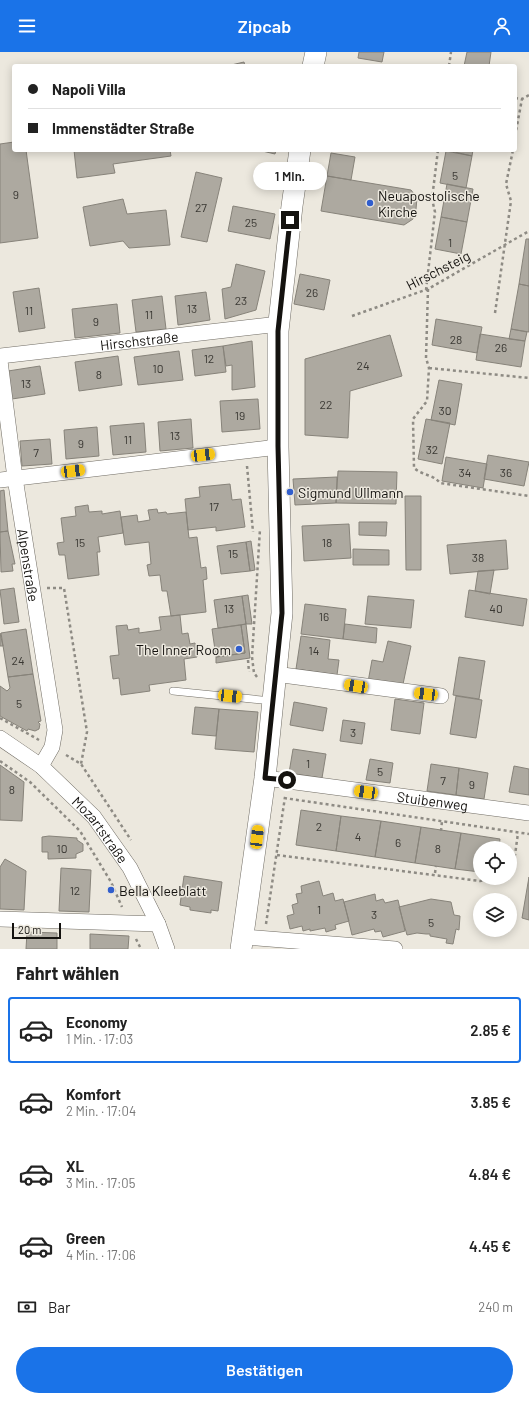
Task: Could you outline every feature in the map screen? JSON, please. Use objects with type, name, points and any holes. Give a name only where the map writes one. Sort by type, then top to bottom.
[{"type":"street","points":[[313,64],[316,52]]},
{"type":"street","points":[[300,152],[278,324],[278,446],[282,613],[265,778],[242,943],[264,939],[395,949]]},
{"type":"street","name":"Hirschstraße","points":[[0,356],[278,324]]},
{"type":"street","name":"Alpenstraße","points":[[0,361],[15,478],[55,730],[52,747],[41,766]]},
{"type":"street","points":[[0,480],[278,446]]},
{"type":"street","points":[[275,674],[441,696]]},
{"type":"street","name":"Mozartstraße","points":[[0,738],[41,766],[94,817],[130,868],[158,924],[167,949]]},
{"type":"street","name":"Stuibenweg","points":[[265,778],[529,813]]},
{"type":"street","points":[[0,919],[158,924]]},
{"type":"lane","points":[[173,691],[272,700]]},
{"type":"path","points":[[449,64],[451,52]]},
{"type":"path","points":[[517,98],[522,99],[529,95]]},
{"type":"path","points":[[517,125],[522,99]]},
{"type":"path","points":[[438,152],[432,199],[435,212],[427,290],[426,358],[429,368],[427,401],[413,419],[414,468],[422,474],[436,477],[440,483],[529,496]]},
{"type":"path","points":[[495,313],[511,201],[506,184],[512,152]]},
{"type":"path","name":"Hirschsteig","points":[[352,316],[427,290],[529,231]]},
{"type":"path","points":[[429,368],[529,378]]},
{"type":"path","points":[[245,450],[253,532]]},
{"type":"path","points":[[260,524],[252,657],[254,673],[272,700]]},
{"type":"path","points":[[32,588],[64,588],[87,732],[81,764]]},
{"type":"path","points":[[248,660],[249,672]]},
{"type":"path","points":[[0,718],[52,747]]},
{"type":"path","points":[[0,762],[30,782],[80,831],[111,882],[129,923]]},
{"type":"path","points":[[264,939],[287,780]]},
{"type":"path","points":[[284,798],[529,834]]},
{"type":"path","points":[[517,841],[518,833]]},
{"type":"path","points":[[255,852],[473,880]]},
{"type":"path","points":[[435,874],[436,866]]},
{"type":"building","points":[[359,52],[384,52],[382,62],[358,58]]},
{"type":"building","points":[[467,52],[491,52],[489,64],[464,64]]},
{"type":"building","points":[[12,142],[12,152],[26,152],[38,238],[0,243],[0,144]]},
{"type":"building","points":[[74,152],[170,152],[171,156],[113,164],[115,173],[77,178]]},
{"type":"building","points":[[446,152],[472,156],[466,188],[440,183]]},
{"type":"building","points":[[455,152],[473,152],[472,156]]},
{"type":"building","points":[[331,153],[355,157],[351,180],[327,176]]},
{"type":"building","points":[[196,172],[222,178],[207,242],[181,237]]},
{"type":"building","name":"Neuapostolische Kirche","points":[[327,176],[411,190],[417,198],[413,219],[404,225],[321,211]]},
{"type":"building","points":[[447,184],[473,189],[467,222],[441,217]]},
{"type":"building","points":[[123,199],[127,214],[166,210],[170,245],[129,248],[123,241],[90,246],[83,207]]},
{"type":"building","points":[[233,206],[275,214],[270,239],[228,231]]},
{"type":"building","points":[[441,217],[467,222],[461,254],[435,249]]},
{"type":"building","points":[[526,239],[529,239],[529,286],[519,284]]},
{"type":"building","points":[[236,264],[265,271],[256,310],[225,319],[222,289],[231,287]]},
{"type":"building","points":[[300,274],[330,280],[324,310],[294,304]]},
{"type":"building","points":[[519,284],[529,286],[529,332],[511,329]]},
{"type":"building","points":[[39,288],[45,328],[19,332],[13,292]]},
{"type":"building","points":[[206,292],[210,320],[178,325],[175,296]]},
{"type":"building","points":[[162,296],[166,329],[136,332],[132,300]]},
{"type":"building","points":[[117,304],[120,333],[75,338],[72,309]]},
{"type":"building","points":[[436,319],[482,327],[477,353],[432,345]]},
{"type":"building","points":[[511,329],[527,332],[525,341],[509,339]]},
{"type":"building","points":[[480,334],[525,341],[521,367],[476,360]]},
{"type":"building","points":[[390,335],[402,376],[350,391],[348,438],[305,435],[305,359]]},
{"type":"building","points":[[252,341],[255,387],[232,390],[232,365],[226,366],[223,346]]},
{"type":"building","points":[[223,346],[226,372],[195,376],[192,350]]},
{"type":"building","points":[[179,351],[183,380],[138,385],[134,357]]},
{"type":"building","points":[[118,356],[122,385],[79,391],[75,362]]},
{"type":"building","points":[[40,366],[45,394],[12,399],[8,371]]},
{"type":"building","points":[[439,380],[462,384],[455,425],[431,420]]},
{"type":"building","points":[[258,399],[260,429],[222,432],[220,401]]},
{"type":"building","points":[[191,419],[193,448],[160,451],[158,422]]},
{"type":"building","points":[[426,419],[450,423],[442,464],[418,459]]},
{"type":"building","points":[[144,423],[146,452],[113,455],[110,426]]},
{"type":"building","points":[[97,427],[99,456],[66,459],[64,430]]},
{"type":"building","points":[[50,439],[52,464],[22,466],[20,441]]},
{"type":"building","points":[[488,455],[529,462],[524,486],[484,479]]},
{"type":"building","points":[[446,457],[487,464],[483,488],[442,481]]},
{"type":"building","points":[[338,471],[397,472],[396,504],[336,503]]},
{"type":"building","points":[[337,477],[336,503],[295,505],[293,479]]},
{"type":"building","points":[[230,484],[232,500],[241,499],[245,527],[216,531],[216,527],[188,530],[185,499],[200,497],[199,487]]},
{"type":"building","points":[[4,490],[8,531],[0,532],[0,491]]},
{"type":"building","points":[[405,496],[421,496],[421,570],[406,570]]},
{"type":"building","points":[[88,505],[89,512],[102,511],[102,514],[120,511],[123,533],[98,537],[100,552],[97,552],[99,575],[68,579],[65,555],[59,555],[57,543],[64,542],[61,518],[76,516],[75,507]]},
{"type":"building","points":[[157,509],[158,513],[166,512],[167,514],[186,512],[189,538],[197,537],[201,568],[206,567],[207,579],[203,580],[206,612],[171,616],[167,591],[162,591],[160,575],[149,576],[147,565],[151,564],[149,542],[125,545],[121,517],[137,515],[138,522],[150,520],[148,510]]},
{"type":"building","points":[[359,522],[387,522],[386,536],[359,535]]},
{"type":"building","points":[[349,524],[351,558],[304,561],[302,526]]},
{"type":"building","points":[[8,531],[15,564],[12,564],[13,571],[1,572],[0,532]]},
{"type":"building","points":[[506,540],[508,569],[450,574],[447,545]]},
{"type":"building","points":[[251,541],[255,570],[250,571],[246,542]]},
{"type":"building","points":[[246,542],[250,571],[221,574],[217,546]]},
{"type":"building","points":[[353,549],[389,550],[389,565],[353,565]]},
{"type":"building","points":[[494,570],[490,594],[475,591],[478,571]]},
{"type":"building","points":[[14,588],[19,622],[4,624],[0,590]]},
{"type":"building","points":[[469,590],[527,599],[523,626],[465,617]]},
{"type":"building","points":[[248,595],[252,624],[246,624],[242,596]]},
{"type":"building","points":[[242,596],[246,624],[218,628],[214,600]]},
{"type":"building","points":[[368,596],[414,600],[411,628],[365,624]]},
{"type":"building","points":[[305,604],[346,609],[343,639],[301,634]]},
{"type":"building","points":[[180,615],[182,634],[188,633],[190,644],[195,643],[197,657],[184,659],[186,680],[149,685],[150,691],[121,695],[119,678],[113,679],[110,656],[119,655],[116,626],[127,625],[128,630],[139,628],[139,633],[161,630],[159,617]]},
{"type":"building","points":[[246,624],[250,658],[216,663],[216,657],[245,653],[241,625]]},
{"type":"building","points":[[345,624],[377,628],[376,643],[343,639]]},
{"type":"building","points":[[241,625],[245,653],[216,657],[212,629]]},
{"type":"building","points":[[26,629],[33,674],[8,677],[1,633]]},
{"type":"building","points":[[0,633],[3,646],[0,646]]},
{"type":"building","points":[[301,636],[330,640],[328,659],[339,660],[337,675],[296,669]]},
{"type":"building","points":[[388,641],[411,646],[402,689],[368,682],[372,660],[383,662]]},
{"type":"building","points":[[459,657],[485,661],[479,699],[453,695]]},
{"type":"building","points":[[33,674],[41,721],[38,722],[40,724],[39,729],[35,731],[28,729],[27,731],[0,716],[0,686],[7,691],[10,688],[8,677]]},
{"type":"building","points":[[456,696],[482,700],[476,738],[450,734]]},
{"type":"building","points":[[395,699],[424,703],[420,734],[391,730]]},
{"type":"building","points":[[294,702],[327,708],[323,731],[290,725]]},
{"type":"building","points":[[195,707],[219,709],[216,736],[192,734]]},
{"type":"building","points":[[219,709],[258,712],[254,752],[215,749]]},
{"type":"building","points":[[343,720],[365,723],[362,744],[340,741]]},
{"type":"building","points":[[293,749],[326,754],[322,778],[289,773]]},
{"type":"building","points":[[370,759],[393,763],[390,783],[366,780]]},
{"type":"building","points":[[431,764],[459,768],[456,795],[427,791]]},
{"type":"building","points":[[0,765],[24,782],[22,821],[0,820]]},
{"type":"building","points":[[514,766],[529,769],[529,795],[509,792]]},
{"type":"building","points":[[459,768],[488,773],[484,799],[456,795]]},
{"type":"building","points":[[301,810],[341,816],[336,851],[296,845]]},
{"type":"building","points":[[341,816],[381,821],[375,857],[336,851]]},
{"type":"building","points":[[381,821],[421,827],[415,863],[375,857]]},
{"type":"building","points":[[421,827],[461,833],[455,869],[415,863]]},
{"type":"building","points":[[461,833],[500,839],[500,841],[473,841],[473,871],[455,869]]},
{"type":"building","points":[[42,837],[77,838],[77,840],[83,844],[83,851],[76,854],[76,858],[48,859],[48,852],[42,852]]},
{"type":"building","points":[[5,859],[26,871],[24,910],[0,909],[0,867]]},
{"type":"building","points":[[61,868],[91,870],[89,912],[59,911]]},
{"type":"building","points":[[184,876],[222,882],[218,911],[211,910],[211,913],[190,910],[190,907],[180,905]]},
{"type":"building","points":[[529,877],[529,920],[522,918]]},
{"type":"building","points":[[319,881],[323,896],[333,893],[335,901],[343,899],[349,921],[335,925],[336,929],[326,932],[325,928],[303,931],[302,926],[290,929],[287,916],[294,914],[292,905],[298,903],[296,894],[302,893],[301,886]]},
{"type":"building","points":[[375,894],[376,901],[383,899],[385,903],[398,900],[405,931],[383,937],[381,931],[375,932],[374,929],[352,935],[344,902]]},
{"type":"building","points":[[431,899],[451,902],[454,915],[460,916],[459,930],[456,929],[453,944],[446,943],[447,939],[430,936],[430,934],[417,933],[407,935],[399,907]]},
{"type":"building","points":[[27,932],[57,933],[57,949],[26,949]]},
{"type":"building","points":[[90,934],[129,936],[128,949],[90,949]]},
{"type":"place","name":"Neuapostolische Kirche","points":[[370,203]]},
{"type":"place","name":"Sigmund Ullmann","points":[[290,492]]},
{"type":"place","name":"The Inner Room","points":[[239,649]]},
{"type":"place","name":"Bella Kleeblatt","points":[[111,890]]},
{"type":"route","points":[[287,780],[265,778],[282,613],[278,446],[278,331],[290,220]]}]
